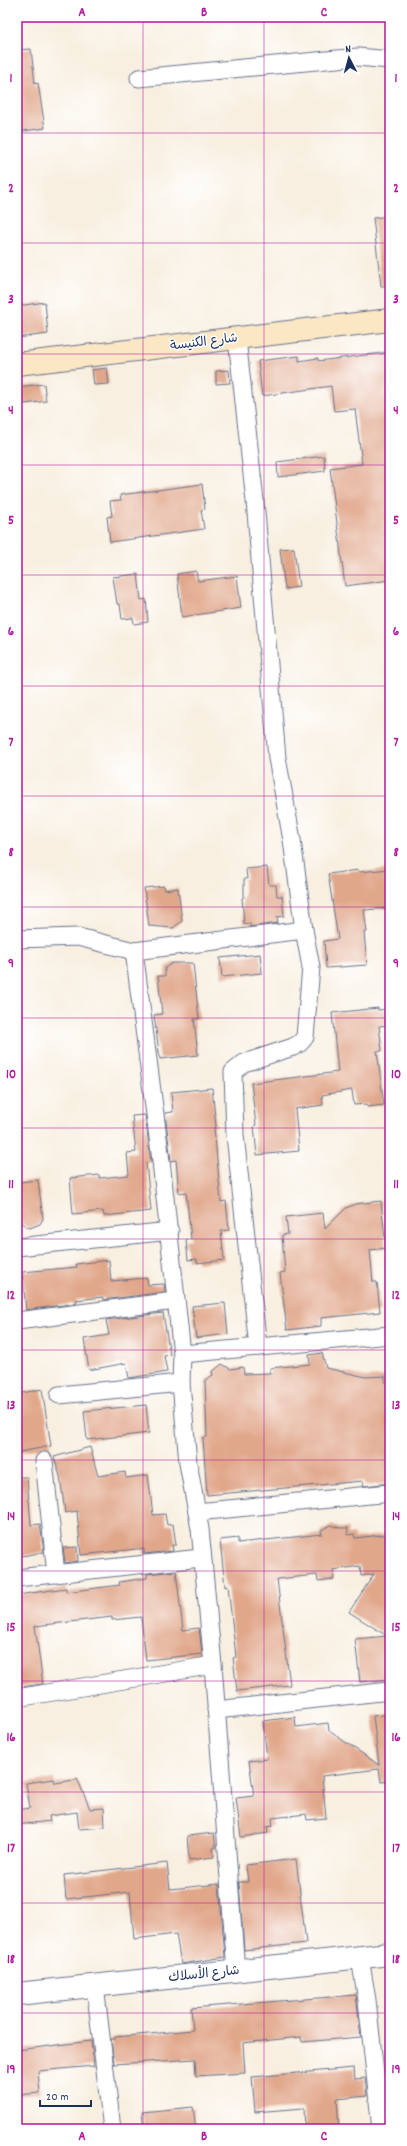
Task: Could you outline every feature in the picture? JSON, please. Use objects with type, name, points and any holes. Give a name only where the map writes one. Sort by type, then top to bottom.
[{"type":"main road","name":"شارع الكنيسة","points":[[17,364],[390,320]]},
{"type":"street","points":[[140,78],[358,57],[390,60]]},
{"type":"street","points":[[236,339],[255,501],[278,758],[311,967],[305,1037],[300,1043],[293,1047],[244,1062],[233,1072],[235,1134],[258,1347]]},
{"type":"street","points":[[17,939],[78,937],[134,951],[304,930]]},
{"type":"street","points":[[134,951],[170,1231],[175,1301],[182,1354],[182,1383],[188,1463],[197,1512],[213,1665],[236,1971]]},
{"type":"street","points":[[17,1247],[170,1231]]},
{"type":"street","points":[[17,1321],[175,1301]]},
{"type":"street","points":[[182,1354],[390,1335]]},
{"type":"street","points":[[59,1395],[182,1383]]},
{"type":"street","points":[[44,1462],[56,1574]]},
{"type":"street","points":[[197,1512],[390,1493]]},
{"type":"street","points":[[17,1578],[201,1558]]},
{"type":"street","points":[[17,1698],[213,1665]]},
{"type":"street","points":[[216,1710],[390,1691]]},
{"type":"street","name":"شارع الأسلاك","points":[[17,1994],[390,1954]]},
{"type":"street","points":[[360,1958],[367,2000],[381,2129]]},
{"type":"street","points":[[95,1986],[112,2129]]},
{"type":"building","points":[[31,49],[35,84],[38,83],[45,128],[17,132],[17,50]]},
{"type":"building","points":[[390,216],[390,286],[381,286],[373,218]]},
{"type":"building","points":[[45,302],[48,334],[17,338],[17,306]]},
{"type":"building","points":[[390,352],[390,580],[345,586],[330,468],[362,464],[355,409],[334,411],[331,386],[262,396],[258,361],[299,356],[299,361],[318,358],[318,361]]},
{"type":"building","points":[[107,368],[109,384],[94,385],[92,370]]},
{"type":"building","points":[[229,370],[230,383],[216,384],[216,371]]},
{"type":"building","points":[[44,384],[46,401],[18,405],[17,387]]},
{"type":"building","points":[[324,456],[325,471],[278,477],[277,462]]},
{"type":"building","points":[[202,484],[205,509],[201,510],[204,529],[110,542],[107,517],[112,516],[110,501],[121,500],[120,495]]},
{"type":"building","points":[[294,548],[299,587],[285,589],[280,549]]},
{"type":"building","points":[[196,571],[198,581],[237,576],[241,608],[182,617],[177,574]]},
{"type":"building","points":[[138,574],[141,600],[146,599],[148,622],[134,624],[133,618],[122,619],[120,604],[117,604],[113,577]]},
{"type":"building","points":[[267,867],[269,885],[276,885],[277,896],[282,896],[284,916],[277,917],[278,923],[250,927],[250,923],[244,924],[242,898],[244,897],[244,879],[247,879],[246,869]]},
{"type":"building","points":[[390,869],[390,908],[364,910],[367,932],[364,932],[367,965],[326,968],[324,941],[338,939],[328,874],[358,870],[359,872]]},
{"type":"building","points":[[164,886],[165,890],[178,888],[182,921],[173,928],[149,926],[144,888]]},
{"type":"building","points":[[260,954],[262,973],[222,977],[220,958]]},
{"type":"building","points":[[172,963],[193,963],[199,1019],[194,1019],[198,1055],[160,1059],[154,1015],[162,1014],[158,976],[165,976],[165,968]]},
{"type":"building","points":[[378,1008],[378,1010],[390,1009],[390,1025],[379,1026],[382,1051],[377,1051],[384,1105],[367,1107],[367,1104],[354,1105],[352,1090],[322,1095],[323,1105],[295,1109],[299,1151],[257,1155],[254,1126],[256,1125],[251,1083],[338,1072],[332,1013]]},
{"type":"building","points":[[212,1088],[221,1202],[226,1201],[229,1230],[221,1231],[224,1260],[197,1263],[197,1259],[188,1260],[186,1240],[191,1239],[186,1192],[179,1193],[176,1160],[171,1161],[165,1113],[173,1112],[171,1092]]},
{"type":"building","points":[[145,1115],[151,1162],[146,1163],[151,1211],[104,1216],[103,1211],[73,1214],[70,1178],[99,1175],[100,1178],[129,1175],[127,1153],[136,1152],[132,1116]]},
{"type":"building","points":[[38,1180],[43,1219],[40,1224],[30,1228],[25,1226],[17,1219],[17,1187],[19,1186],[19,1182]]},
{"type":"building","points":[[381,1201],[386,1248],[370,1250],[373,1282],[377,1282],[380,1312],[321,1318],[321,1326],[287,1330],[280,1273],[285,1272],[282,1235],[288,1234],[286,1217],[323,1213],[325,1229],[346,1208],[355,1204]]},
{"type":"building","points":[[109,1260],[111,1281],[147,1278],[148,1285],[164,1284],[165,1292],[103,1300],[103,1297],[76,1300],[77,1303],[26,1310],[22,1272],[77,1267],[76,1264]]},
{"type":"building","points":[[225,1303],[228,1334],[196,1338],[192,1306]]},
{"type":"building","points":[[163,1313],[170,1355],[164,1356],[167,1372],[129,1378],[126,1363],[89,1370],[84,1339],[109,1335],[106,1320]]},
{"type":"building","points":[[322,1353],[326,1368],[366,1377],[385,1376],[385,1383],[389,1383],[390,1483],[364,1486],[363,1481],[207,1495],[203,1438],[207,1437],[205,1380],[213,1375],[212,1372],[222,1364],[231,1369],[243,1367],[244,1374],[270,1373],[270,1368],[310,1364],[309,1355]]},
{"type":"building","points":[[42,1389],[51,1446],[20,1452],[17,1437],[17,1394]]},
{"type":"building","points":[[146,1405],[149,1433],[87,1440],[84,1411]]},
{"type":"building","points":[[90,1447],[98,1476],[125,1472],[126,1478],[148,1475],[153,1515],[165,1514],[167,1525],[173,1524],[176,1545],[172,1545],[173,1551],[144,1554],[144,1549],[137,1549],[81,1555],[77,1511],[65,1513],[60,1476],[54,1457]]},
{"type":"building","points":[[17,1477],[27,1477],[31,1525],[40,1524],[44,1552],[17,1557]]},
{"type":"building","points":[[331,1525],[340,1528],[348,1528],[347,1535],[354,1534],[355,1538],[390,1534],[390,1679],[360,1682],[355,1639],[387,1636],[349,1612],[374,1574],[361,1576],[360,1566],[333,1570],[334,1579],[318,1581],[317,1575],[277,1579],[290,1685],[237,1691],[233,1658],[236,1657],[228,1586],[225,1587],[220,1540],[238,1538],[238,1543],[322,1534],[321,1530]]},
{"type":"building","points":[[77,1547],[78,1561],[65,1563],[63,1548]]},
{"type":"building","points":[[176,1571],[183,1630],[199,1628],[202,1654],[146,1660],[141,1617],[112,1620],[112,1617],[35,1626],[43,1684],[21,1687],[20,1684],[17,1684],[17,1595],[66,1588],[66,1592],[120,1585],[119,1582],[147,1578],[147,1574]]},
{"type":"building","points":[[390,1714],[390,1781],[381,1782],[379,1769],[322,1776],[326,1818],[307,1820],[306,1814],[272,1818],[273,1826],[267,1827],[268,1833],[241,1837],[236,1798],[254,1796],[249,1761],[267,1759],[263,1721],[295,1717],[296,1727],[328,1723],[329,1731],[379,1765],[373,1716]]},
{"type":"building","points":[[77,1778],[90,1809],[104,1808],[105,1827],[79,1829],[77,1812],[49,1816],[50,1821],[17,1825],[17,1810],[30,1808],[26,1783],[54,1779],[55,1783],[74,1780]]},
{"type":"building","points":[[214,1833],[216,1848],[213,1848],[214,1857],[189,1860],[187,1836]]},
{"type":"building","points":[[296,1859],[306,1943],[244,1950],[239,1882],[248,1882],[246,1865]]},
{"type":"building","points":[[167,1863],[170,1889],[219,1884],[225,1957],[181,1964],[176,1934],[134,1939],[130,1892],[66,1899],[64,1875]]},
{"type":"building","points":[[356,1995],[361,2037],[302,2042],[301,2037],[243,2043],[245,2073],[196,2076],[195,2059],[114,2064],[111,2039],[115,2039],[115,2037],[193,2030],[191,2008]]},
{"type":"building","points":[[91,2041],[94,2066],[38,2071],[40,2093],[17,2095],[17,2050]]},
{"type":"building","points":[[354,2068],[355,2079],[365,2078],[367,2096],[337,2099],[339,2129],[305,2129],[304,2108],[255,2112],[252,2077]]},
{"type":"building","points":[[193,2107],[196,2129],[144,2129],[142,2112]]}]
